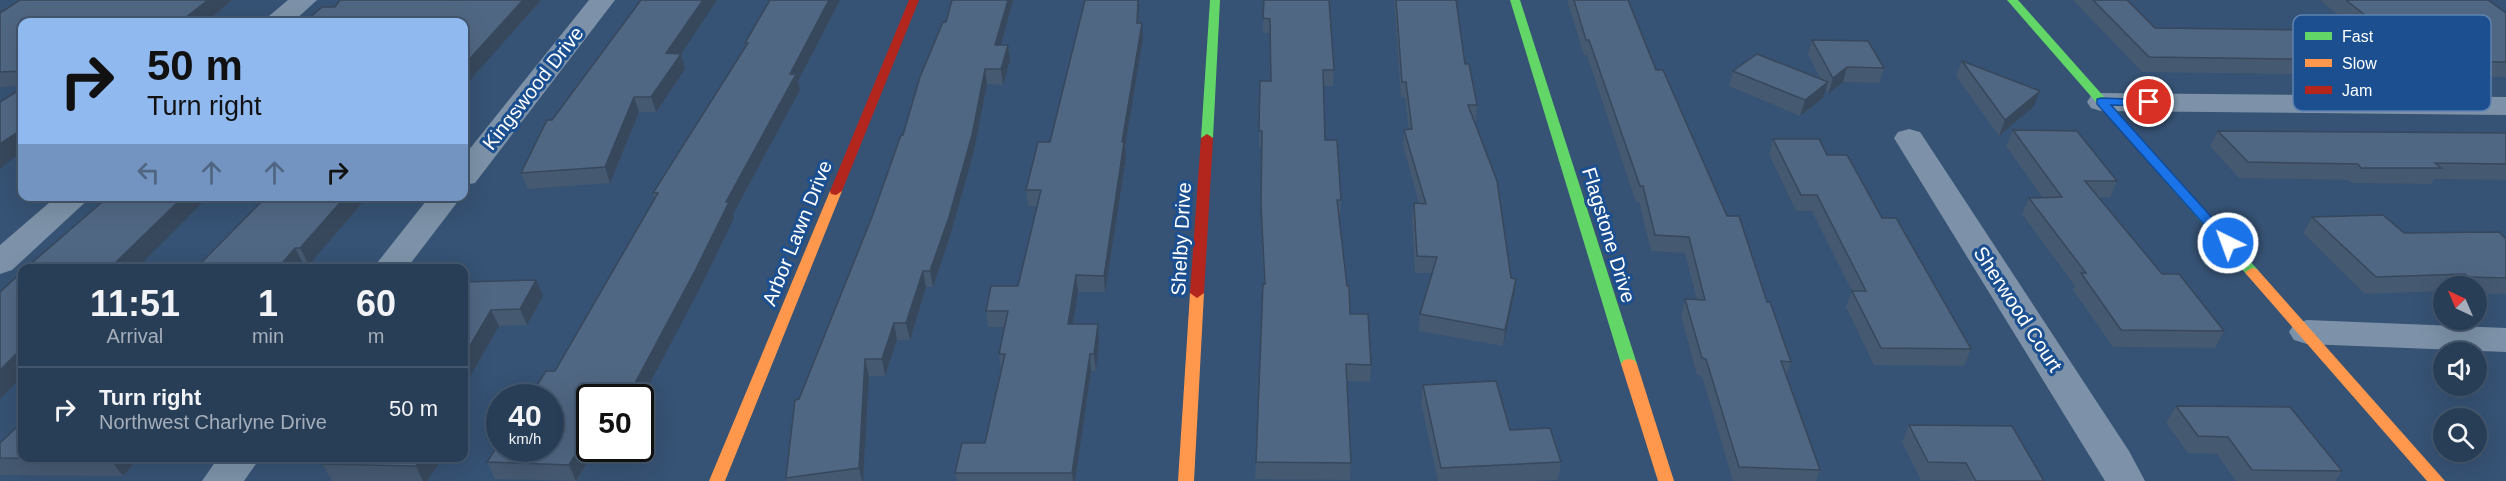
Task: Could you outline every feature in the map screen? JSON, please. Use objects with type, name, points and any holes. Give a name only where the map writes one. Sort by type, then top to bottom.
[{"type":"street","points":[[283,18],[304,0]]},
{"type":"street","name":"Kingswood Drive","points":[[468,171],[602,0]]},
{"type":"street","name":"Arbor Lawn Drive","points":[[717,481],[914,0]]},
{"type":"street","name":"Shelby Drive","points":[[1186,481],[1215,0]]},
{"type":"street","name":"Flagstone Drive","points":[[1515,0],[1666,481]]},
{"type":"street","points":[[2012,0],[2437,481]]},
{"type":"street","points":[[2101,102],[2293,104]]},
{"type":"street","points":[[2491,106],[2506,106]]},
{"type":"street","name":"Sherwood Court","points":[[1909,138],[2115,461],[2125,481]]},
{"type":"street","points":[[0,263],[71,201]]},
{"type":"street","points":[[393,264],[443,201]]},
{"type":"street","points":[[2307,332],[2506,340]]},
{"type":"street","points":[[222,481],[237,462]]},
{"type":"building","points":[[20,0],[208,0],[185,18],[18,18],[18,71],[0,72],[0,13]]},
{"type":"building","points":[[340,0],[523,0],[468,61],[468,18],[310,18],[322,7],[335,7]]},
{"type":"building","points":[[641,0],[703,0],[666,53],[681,54],[651,97],[634,97],[605,167],[521,173],[547,120],[552,120]]},
{"type":"building","points":[[770,0],[829,0],[790,74],[796,74],[726,202],[729,202],[696,269],[634,384],[576,384],[576,453],[569,465],[487,462],[564,462],[564,384],[538,384],[546,371],[555,371],[658,193],[653,193],[748,43],[745,43]]},
{"type":"building","points":[[952,0],[1008,0],[995,45],[1008,45],[1001,69],[985,69],[972,135],[949,217],[930,271],[923,271],[906,323],[894,323],[882,359],[865,359],[859,468],[786,478],[795,400],[799,399],[872,217],[901,135],[903,135],[920,77],[943,22],[946,22]]},
{"type":"building","points":[[1085,0],[1138,0],[1137,23],[1142,23],[1122,142],[1124,142],[1104,276],[1076,275],[1068,324],[1098,324],[1094,354],[1090,354],[1072,473],[955,473],[962,443],[985,443],[1005,354],[999,354],[1008,311],[986,311],[991,286],[1018,286],[1041,190],[1026,190],[1038,142],[1050,142]]},
{"type":"building","points":[[1264,0],[1329,0],[1334,70],[1323,70],[1325,140],[1337,140],[1341,200],[1337,200],[1347,286],[1349,286],[1350,314],[1368,314],[1371,365],[1346,364],[1351,463],[1256,462],[1263,284],[1265,284],[1261,205],[1262,131],[1259,131],[1260,81],[1271,81],[1270,19],[1263,18]]},
{"type":"building","points":[[1396,0],[1456,0],[1465,64],[1469,64],[1477,105],[1468,105],[1497,181],[1511,278],[1516,279],[1505,330],[1420,314],[1437,257],[1417,256],[1414,203],[1426,204],[1404,130],[1412,129],[1406,82],[1402,82]]},
{"type":"building","points":[[1574,0],[1628,0],[1656,70],[1663,70],[1727,216],[1739,216],[1767,302],[1770,302],[1791,362],[1781,361],[1820,470],[1739,467],[1706,359],[1702,358],[1685,299],[1705,300],[1689,237],[1655,235],[1643,186],[1640,186],[1589,40],[1586,40]]},
{"type":"building","points":[[2093,0],[2127,0],[2155,28],[2293,30],[2293,59],[2149,57]]},
{"type":"building","points":[[2346,0],[2488,0],[2506,13],[2506,62],[2491,62],[2491,15],[2365,15]]},
{"type":"building","points":[[1812,40],[1868,41],[1884,68],[1847,67],[1833,78]]},
{"type":"building","points":[[1757,54],[1828,82],[1805,100],[1733,71]]},
{"type":"building","points":[[1962,61],[2040,91],[2005,120]]},
{"type":"building","points":[[18,91],[18,132],[0,144],[0,102]]},
{"type":"building","points":[[2013,130],[2077,131],[2117,181],[2085,181],[2162,274],[2179,274],[2224,331],[2121,330],[2081,273],[2086,273],[2029,198],[2062,197]]},
{"type":"building","points":[[2218,131],[2506,133],[2506,164],[2435,163],[2441,168],[2361,168],[2358,164],[2248,162]]},
{"type":"building","points":[[1773,139],[1819,139],[1827,155],[1847,155],[1882,218],[1896,218],[1971,349],[1881,348],[1852,291],[1866,291],[1817,195],[1801,195]]},
{"type":"building","points":[[103,201],[179,201],[114,264],[31,264]]},
{"type":"building","points":[[262,201],[342,201],[300,248],[295,248],[281,264],[200,264]]},
{"type":"building","points":[[2383,215],[2404,233],[2499,232],[2506,239],[2506,278],[2465,274],[2376,277],[2312,217]]},
{"type":"building","points":[[18,276],[18,352],[0,370],[0,292]]},
{"type":"building","points":[[536,280],[520,309],[491,310],[468,349],[468,282]]},
{"type":"building","points":[[1496,381],[1510,430],[1550,428],[1561,462],[1441,468],[1423,385]]},
{"type":"building","points":[[2176,406],[2290,407],[2342,471],[2252,470],[2228,437],[2198,436]]},
{"type":"building","points":[[1909,425],[2012,426],[2044,481],[1976,481],[1966,463],[1928,462]]},
{"type":"building","points":[[18,426],[18,458],[0,458],[0,443]]},
{"type":"building","points":[[323,462],[419,462],[416,466],[322,464]]},
{"type":"traffic: fast","points":[[1207,138],[1215,0]]},
{"type":"traffic: fast","points":[[1515,0],[1629,364]]},
{"type":"traffic: fast","points":[[2012,0],[2252,272]]},
{"type":"traffic: slow","points":[[717,481],[836,191]]},
{"type":"traffic: slow","points":[[2252,272],[2437,481]]},
{"type":"traffic: slow","points":[[1186,481],[1197,293]]},
{"type":"traffic: slow","points":[[1629,364],[1666,481]]},
{"type":"traffic: jam","points":[[836,191],[914,0]]},
{"type":"traffic: jam","points":[[1197,293],[1207,138]]},
{"type":"route","points":[[2149,102],[2101,102],[2228,243]]}]
